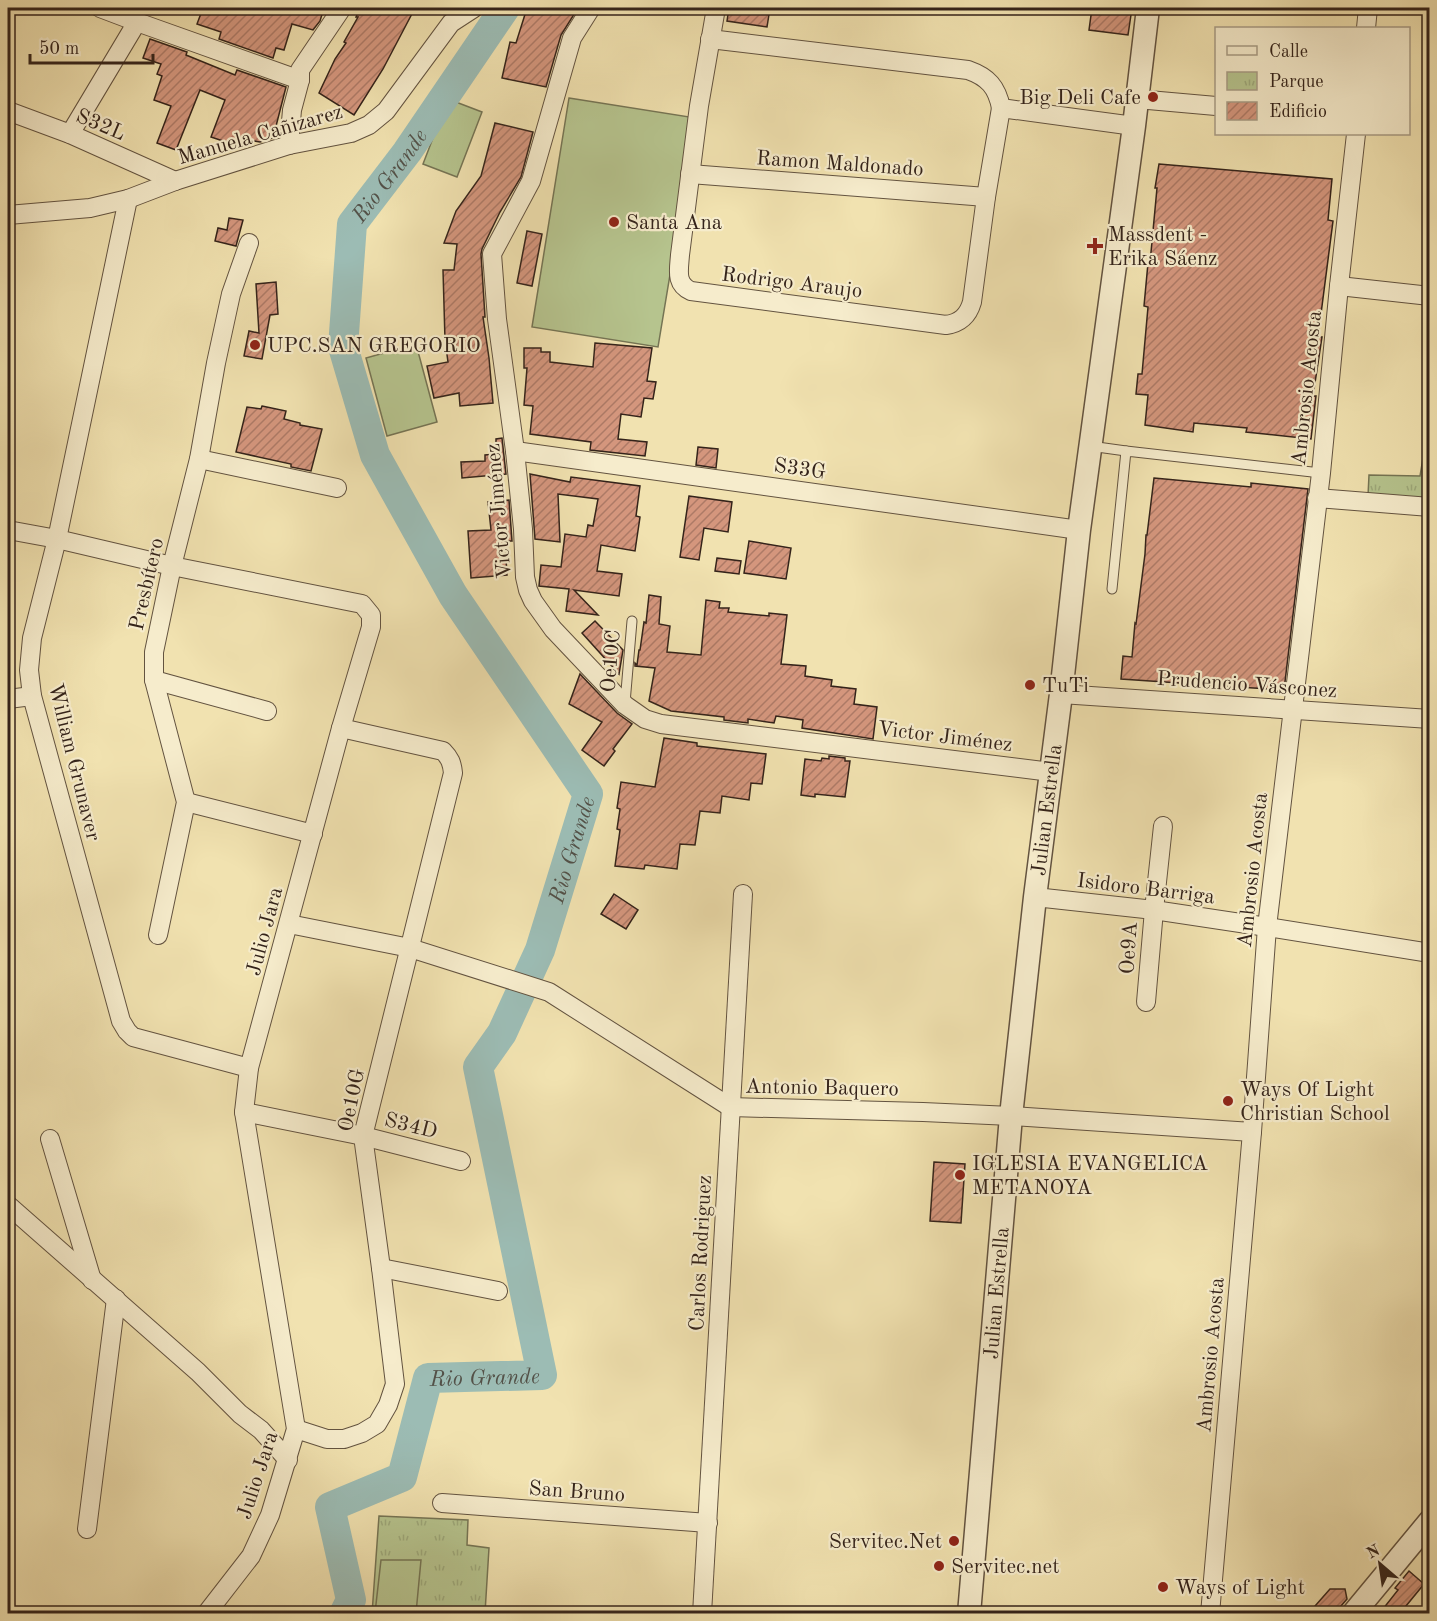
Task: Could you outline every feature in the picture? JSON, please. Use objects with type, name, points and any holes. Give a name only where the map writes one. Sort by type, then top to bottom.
[{"type":"street","points":[[100,8],[300,80]]},
{"type":"street","points":[[289,145],[292,110],[300,80],[300,70],[342,8]]},
{"type":"street","name":"Manuela Cañizarez","points":[[8,215],[90,208],[128,199],[175,181],[289,145],[351,133],[369,125],[386,111],[451,23],[474,8]]},
{"type":"street","name":"Victor Jiménez","points":[[591,8],[572,38],[531,181],[492,254],[496,319],[524,529],[525,577],[533,601],[554,629],[625,705],[645,719],[661,724],[1051,772]]},
{"type":"street","name":"Rodrigo Araujo","points":[[716,8],[690,174],[678,274],[686,289],[946,325],[960,321],[970,309],[1001,108]]},
{"type":"street","name":"Julian Estrella","points":[[969,1614],[1011,1116],[1035,897],[1079,530],[1148,8]]},
{"type":"street","points":[[1366,27],[1368,8]]},
{"type":"street","points":[[70,134],[137,22]]},
{"type":"street","points":[[710,39],[968,70],[981,75],[993,86],[999,97],[1001,108],[1134,126]]},
{"type":"street","points":[[1137,99],[1215,106]]},
{"type":"street","name":"S32L","points":[[8,111],[70,134],[175,181]]},
{"type":"street","name":"Ambrosio Acosta","points":[[1210,1614],[1268,927],[1321,473],[1356,135]]},
{"type":"street","name":"Ramon Maldonado","points":[[690,174],[986,197]]},
{"type":"street","name":"William Grunaver","points":[[128,199],[57,539],[32,638],[29,670],[32,696],[121,1022],[134,1037],[249,1068]]},
{"type":"street","name":"Presbítero","points":[[158,935],[186,802],[154,680],[154,652],[172,566],[199,459],[231,294],[249,243]]},
{"type":"street","points":[[1339,286],[1430,296]]},
{"type":"street","name":"S33G","points":[[515,451],[1079,530]]},
{"type":"street","points":[[199,459],[338,488]]},
{"type":"street","points":[[1317,498],[1430,507]]},
{"type":"street","name":"Julio Jara","points":[[8,530],[362,604],[371,615],[371,627],[341,728],[249,1068],[244,1112],[296,1429],[270,1515],[251,1556],[206,1614]]},
{"type":"street","points":[[154,680],[267,711]]},
{"type":"street","name":"Prudencio Vásconez","points":[[1061,694],[1430,719]]},
{"type":"street","points":[[8,699],[32,696]]},
{"type":"street","name":"Oe10G","points":[[296,1429],[327,1439],[344,1439],[362,1434],[376,1424],[388,1405],[395,1384],[363,1136],[453,773],[453,765],[443,751],[341,728]]},
{"type":"street","points":[[186,802],[313,834]]},
{"type":"street","name":"Oe9A","points":[[1146,1002],[1163,826]]},
{"type":"street","name":"Carlos Rodriguez","points":[[702,1614],[743,894]]},
{"type":"street","name":"Isidoro Barriga","points":[[1035,897],[1154,910],[1430,954]]},
{"type":"street","name":"Antonio Baquero","points":[[289,924],[410,948],[549,992],[730,1107],[1011,1116],[1252,1131]]},
{"type":"street","name":"S34D","points":[[244,1112],[363,1136],[461,1161]]},
{"type":"street","points":[[50,1139],[92,1280]]},
{"type":"street","points":[[8,1205],[198,1372],[240,1414],[261,1430],[288,1460]]},
{"type":"street","points":[[381,1268],[498,1291]]},
{"type":"street","points":[[87,1529],[116,1299]]},
{"type":"street","name":"San Bruno","points":[[442,1503],[708,1523]]},
{"type":"street","points":[[1353,1614],[1430,1521]]},
{"type":"lane","points":[[1090,446],[1321,473]]},
{"type":"lane","points":[[1112,590],[1126,451]]},
{"type":"lane","name":"Oe10C","points":[[625,705],[632,621]]},
{"type":"green space","name":"Santa Ana","points":[[569,98],[696,118],[658,347],[532,327]]},
{"type":"green space","points":[[448,99],[482,112],[457,177],[423,164]]},
{"type":"green space","points":[[416,344],[437,422],[387,436],[366,358]]},
{"type":"green space","points":[[1429,427],[1429,500],[1368,496],[1369,475],[1420,476]]},
{"type":"green space","points":[[379,1516],[468,1520],[467,1545],[489,1548],[485,1613],[372,1614]]},
{"type":"green space","points":[[381,1560],[421,1560],[416,1613],[375,1613]]},
{"type":"building","points":[[203,8],[324,8],[320,21],[313,30],[292,24],[284,50],[276,48],[273,58],[219,39],[221,32],[197,24]]},
{"type":"building","points":[[360,8],[415,8],[383,69],[354,115],[319,93],[335,59],[346,43],[344,42],[358,17],[356,17]]},
{"type":"building","points":[[527,8],[578,8],[561,35],[546,87],[502,78],[510,42],[516,43]]},
{"type":"building","points":[[729,8],[770,8],[767,27],[727,21]]},
{"type":"building","points":[[1092,8],[1132,8],[1128,35],[1089,30]]},
{"type":"building","points":[[150,39],[187,52],[186,55],[235,75],[237,70],[286,87],[273,138],[260,142],[241,139],[235,145],[211,137],[225,100],[200,90],[176,150],[157,143],[171,106],[154,100],[162,76],[157,74],[161,64],[143,58]]},
{"type":"building","points":[[495,123],[533,132],[521,177],[500,212],[481,254],[485,317],[483,317],[493,403],[460,406],[459,393],[434,398],[427,366],[448,362],[445,340],[443,270],[454,270],[457,244],[444,243],[456,211],[481,176]]},
{"type":"building","points":[[1159,164],[1332,179],[1328,220],[1333,221],[1318,337],[1322,337],[1313,396],[1316,396],[1311,439],[1246,432],[1247,428],[1194,423],[1193,432],[1145,425],[1148,395],[1136,394],[1138,374],[1142,374],[1148,307],[1144,306]]},
{"type":"building","points":[[229,218],[243,220],[236,246],[215,241],[218,228],[227,230]]},
{"type":"building","points":[[527,231],[542,234],[532,286],[517,283]]},
{"type":"building","points":[[276,282],[278,314],[270,315],[262,359],[244,356],[249,331],[259,333],[256,284]]},
{"type":"building","points":[[595,343],[652,348],[647,381],[656,382],[653,399],[644,398],[641,417],[621,414],[618,439],[647,442],[645,456],[590,450],[591,442],[530,434],[533,406],[524,405],[527,368],[524,368],[524,348],[541,348],[541,352],[550,352],[550,362],[593,367]]},
{"type":"building","points":[[262,406],[286,411],[284,419],[322,429],[311,471],[291,467],[291,464],[236,452],[247,407],[261,409]]},
{"type":"building","points":[[502,438],[506,474],[462,478],[461,462],[485,461],[485,455],[496,454],[496,439]]},
{"type":"building","points":[[698,447],[718,449],[716,468],[696,465]]},
{"type":"building","points":[[530,474],[570,482],[571,477],[640,486],[636,516],[640,517],[635,551],[601,545],[597,571],[622,574],[619,596],[574,590],[598,615],[566,611],[569,589],[539,586],[541,565],[561,567],[565,534],[586,537],[588,525],[593,526],[598,499],[558,494],[560,542],[535,539]]},
{"type":"building","points":[[1154,478],[1251,487],[1251,483],[1308,489],[1284,690],[1121,679],[1123,656],[1132,657]]},
{"type":"building","points":[[689,496],[732,502],[728,532],[704,528],[699,560],[680,557]]},
{"type":"building","points":[[509,500],[512,541],[505,541],[507,575],[471,578],[468,531],[491,530],[488,502]]},
{"type":"building","points":[[749,541],[791,548],[786,579],[744,573]]},
{"type":"building","points":[[717,558],[741,561],[739,574],[715,571]]},
{"type":"building","points":[[649,595],[661,597],[659,624],[670,626],[667,652],[701,655],[706,600],[720,602],[719,608],[729,608],[728,612],[769,616],[769,613],[787,615],[781,664],[806,666],[805,676],[832,680],[831,686],[856,689],[854,704],[877,707],[873,739],[802,728],[803,720],[776,716],[774,723],[748,719],[748,723],[724,720],[724,717],[671,711],[649,701],[655,668],[635,666],[635,663],[637,665]]},
{"type":"building","points":[[595,621],[623,650],[619,674],[582,633]]},
{"type":"building","points":[[580,674],[617,713],[632,724],[613,749],[615,751],[604,766],[582,750],[602,722],[569,704]]},
{"type":"building","points":[[664,738],[697,743],[697,746],[766,754],[762,784],[751,783],[749,800],[722,796],[720,813],[700,811],[695,845],[680,844],[677,869],[645,865],[644,869],[615,866],[620,830],[617,829],[620,809],[617,808],[621,782],[655,787]]},
{"type":"building","points":[[829,756],[850,761],[845,797],[801,795],[805,759],[821,761],[822,758],[829,759]]},
{"type":"building","points":[[614,894],[638,910],[626,929],[601,914]]},
{"type":"building","points":[[934,1162],[965,1164],[961,1223],[930,1221]]},
{"type":"building","points":[[1409,1571],[1424,1584],[1406,1606],[1415,1614],[1379,1614],[1398,1590],[1395,1588]]},
{"type":"building","points":[[1330,1589],[1345,1589],[1347,1599],[1334,1614],[1308,1614]]},
{"type":"waterway","name":"Rio Grande","points":[[344,1614],[351,1600],[330,1507],[402,1477],[428,1378],[542,1375],[478,1067],[502,1033],[540,950],[588,794],[453,595],[375,455],[343,347],[352,224],[407,152],[505,8]]},
{"type":"place","name":"Big Deli Cafe","points":[[1153,97]]},
{"type":"place","name":"Santa Ana","points":[[614,222]]},
{"type":"place","name":"Massdent - Erika Sáenz","points":[[1095,246]]},
{"type":"place","name":"UPC.SAN GREGORIO","points":[[255,345]]},
{"type":"place","name":"TuTi","points":[[1030,685]]},
{"type":"place","name":"Ways Of Light Christian School","points":[[1228,1101]]},
{"type":"place","name":"IGLESIA EVANGELICA METANOYA","points":[[960,1175]]},
{"type":"place","name":"Servitec.Net","points":[[954,1541]]},
{"type":"place","name":"Servitec.net","points":[[939,1566]]},
{"type":"place","name":"Ways of Light","points":[[1163,1587]]}]
